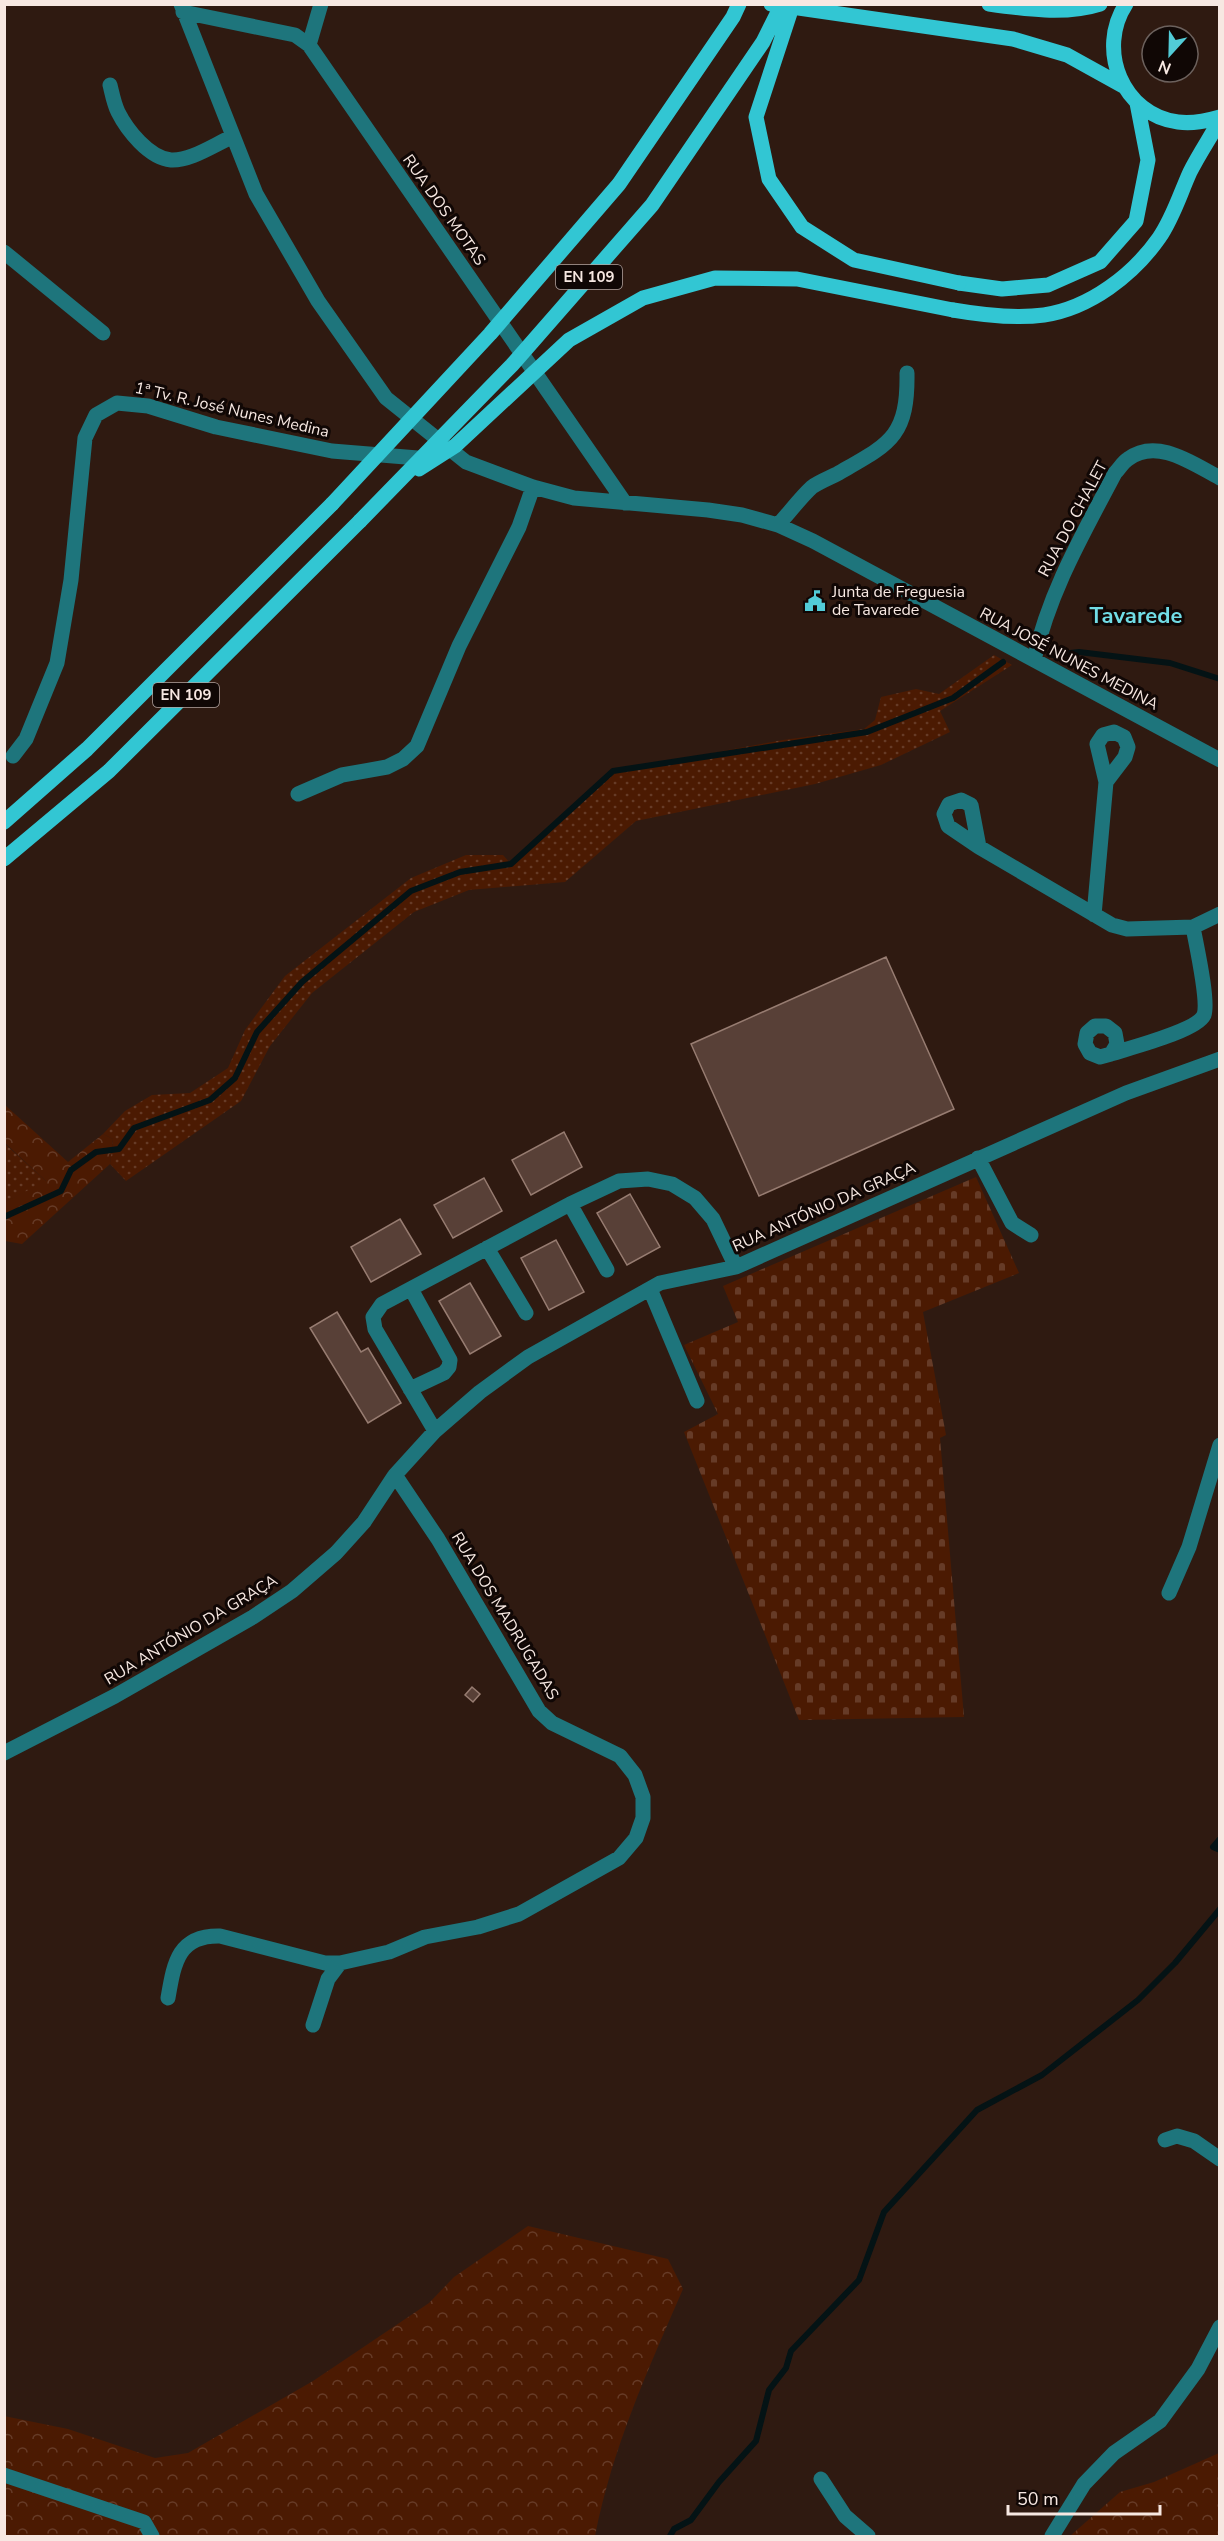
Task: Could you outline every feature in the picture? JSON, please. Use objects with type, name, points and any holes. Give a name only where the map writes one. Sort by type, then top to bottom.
[{"type":"main road","name":"EN 109","points":[[4,822],[87,749],[332,504],[490,334],[619,184],[733,17],[739,4]]},
{"type":"main road","points":[[771,4],[1013,39],[1067,55],[1124,86]]},
{"type":"main road","name":"EN 109","points":[[4,860],[109,771],[360,522],[512,365],[652,205],[763,42],[782,4]]},
{"type":"main road","points":[[793,4],[756,117],[769,179],[802,227],[854,260],[959,283],[1002,289],[1048,285],[1100,262],[1137,221],[1148,160],[1137,103]]},
{"type":"main road","points":[[989,4],[1026,9],[1088,8],[1100,4]]},
{"type":"main road","points":[[1126,4],[1119,15],[1112,39],[1114,63],[1124,86],[1137,103],[1156,116],[1178,122],[1200,123],[1220,119]]},
{"type":"main road","points":[[394,486],[455,446],[569,340],[643,298],[715,278],[797,279],[953,310],[1012,316],[1045,315],[1077,305],[1099,295],[1119,281],[1136,266],[1160,237],[1191,170],[1220,119]]},
{"type":"street","points":[[182,8],[295,35],[309,45],[321,4]]},
{"type":"street","name":"RUA JOSÉ NUNES MEDINA","points":[[182,8],[256,194],[318,301],[386,399],[466,462],[533,487],[574,498],[708,510],[742,515],[778,525],[813,541],[1220,760]]},
{"type":"street","name":"RUA DOS MOTAS","points":[[309,45],[625,503]]},
{"type":"street","points":[[110,85],[117,111],[136,137],[152,153],[171,160],[185,158],[232,136]]},
{"type":"street","points":[[4,252],[103,333]]},
{"type":"street","points":[[778,525],[813,487],[876,451],[892,438],[903,420],[908,399],[907,373]]},
{"type":"street","name":"1ª Tv. R. José Nunes Medina","points":[[13,756],[26,739],[57,663],[71,580],[85,438],[96,415],[117,404],[148,406],[216,427],[332,452],[466,462]]},
{"type":"street","name":"RUA DO CHALET","points":[[1034,660],[1041,626],[1055,589],[1115,473],[1128,459],[1147,450],[1168,452],[1220,478]]},
{"type":"street","points":[[298,794],[342,775],[387,767],[403,759],[417,746],[459,646],[519,528],[533,487]]},
{"type":"street","points":[[1094,915],[1106,782]]},
{"type":"street","points":[[979,847],[1112,925],[1127,929],[1193,927],[1220,914]]},
{"type":"street","points":[[1111,1054],[1193,1026],[1204,1016],[1205,1003],[1193,927]]},
{"type":"street","name":"RUA ANTÓNIO DA GRAÇA","points":[[4,1754],[115,1696],[253,1617],[292,1591],[336,1552],[364,1522],[395,1475],[435,1431],[480,1392],[528,1357],[660,1283],[736,1266],[1125,1093],[1220,1059]]},
{"type":"street","points":[[978,1158],[1012,1223],[1031,1235]]},
{"type":"street","points":[[435,1431],[375,1329],[373,1317],[382,1304],[570,1203],[619,1181],[648,1179],[672,1184],[695,1198],[713,1219],[736,1266]]},
{"type":"street","points":[[570,1203],[607,1270]]},
{"type":"street","points":[[487,1248],[526,1313]]},
{"type":"street","points":[[650,1288],[697,1401]]},
{"type":"street","points":[[410,1389],[444,1373],[449,1367],[450,1360],[411,1289]]},
{"type":"street","points":[[1169,1593],[1189,1547],[1220,1445]]},
{"type":"street","name":"RUA DOS MADRUGADAS","points":[[168,1998],[172,1974],[180,1954],[190,1941],[203,1936],[220,1936],[325,1963],[340,1963],[389,1952],[425,1937],[478,1927],[519,1914],[619,1858],[636,1838],[643,1818],[643,1797],[635,1775],[620,1756],[552,1723],[539,1711],[438,1539],[395,1475]]},
{"type":"street","points":[[314,2025],[328,1979],[340,1963]]},
{"type":"street","points":[[1165,2140],[1177,2136],[1194,2141],[1220,2159]]},
{"type":"street","points":[[1052,2536],[1084,2484],[1114,2452],[1160,2421],[1197,2369],[1220,2327]]},
{"type":"street","points":[[4,2475],[144,2522],[152,2536]]},
{"type":"street","points":[[821,2479],[845,2516],[868,2536]]},
{"type":"green space","points":[[994,655],[1012,665],[940,711],[950,732],[881,765],[815,784],[636,821],[565,882],[469,890],[414,912],[312,993],[270,1046],[241,1101],[126,1181],[110,1164],[113,1139],[103,1134],[125,1111],[152,1095],[190,1093],[228,1068],[245,1030],[285,976],[411,878],[466,855],[503,855],[511,864],[613,771],[783,740],[864,729],[875,720],[881,697],[916,689],[939,694]]},
{"type":"green space","points":[[5,1105],[68,1162],[103,1134],[113,1139],[110,1164],[22,1244],[5,1241],[5,1202],[46,1181],[5,1143]]},
{"type":"green space","points":[[4,1143],[47,1182],[5,1202],[4,1202]]},
{"type":"green space","points":[[976,1177],[1019,1273],[923,1312],[946,1435],[940,1438],[964,1717],[799,1720],[684,1432],[718,1414],[684,1345],[738,1322],[723,1286]]},
{"type":"green space","points":[[528,2226],[668,2259],[683,2289],[621,2440],[602,2503],[595,2536],[5,2536],[4,2416],[68,2429],[155,2458],[188,2453],[313,2381],[429,2303],[454,2277]]},
{"type":"green space","points":[[1219,2453],[1219,2536],[1070,2536],[1120,2492],[1154,2482]]},
{"type":"building","points":[[886,957],[954,1109],[759,1196],[691,1044]]},
{"type":"building","points":[[564,1132],[582,1167],[531,1195],[512,1160]]},
{"type":"building","points":[[484,1178],[502,1211],[453,1238],[434,1205]]},
{"type":"building","points":[[630,1194],[660,1247],[627,1265],[597,1213]]},
{"type":"building","points":[[400,1219],[421,1254],[371,1282],[351,1247]]},
{"type":"building","points":[[556,1240],[584,1292],[549,1310],[521,1258]]},
{"type":"building","points":[[470,1283],[501,1336],[470,1354],[439,1301]]},
{"type":"building","points":[[337,1312],[361,1352],[368,1348],[401,1403],[368,1423],[310,1328]]},
{"type":"building","points":[[472,1687],[480,1694],[473,1702],[465,1695]]},
{"type":"waterway","points":[[1053,655],[1079,652],[1170,663],[1220,679]]},
{"type":"waterway","points":[[4,1217],[61,1191],[71,1170],[96,1152],[119,1149],[134,1128],[210,1100],[235,1078],[257,1032],[302,982],[411,891],[460,872],[511,864],[613,771],[867,732],[953,698],[1003,662]]},
{"type":"waterway","points":[[1220,1839],[1213,1847],[1220,1850]]},
{"type":"waterway","points":[[670,2536],[674,2529],[691,2520],[719,2482],[756,2441],[769,2390],[786,2368],[791,2351],[859,2280],[884,2212],[977,2110],[1042,2075],[1138,2000],[1175,1963],[1220,1909]]},
{"type":"place","name":"Junta de Freguesia de Tavarede","points":[[815,601]]},
{"type":"district","name":"Tavarede","points":[[1136,616]]}]
